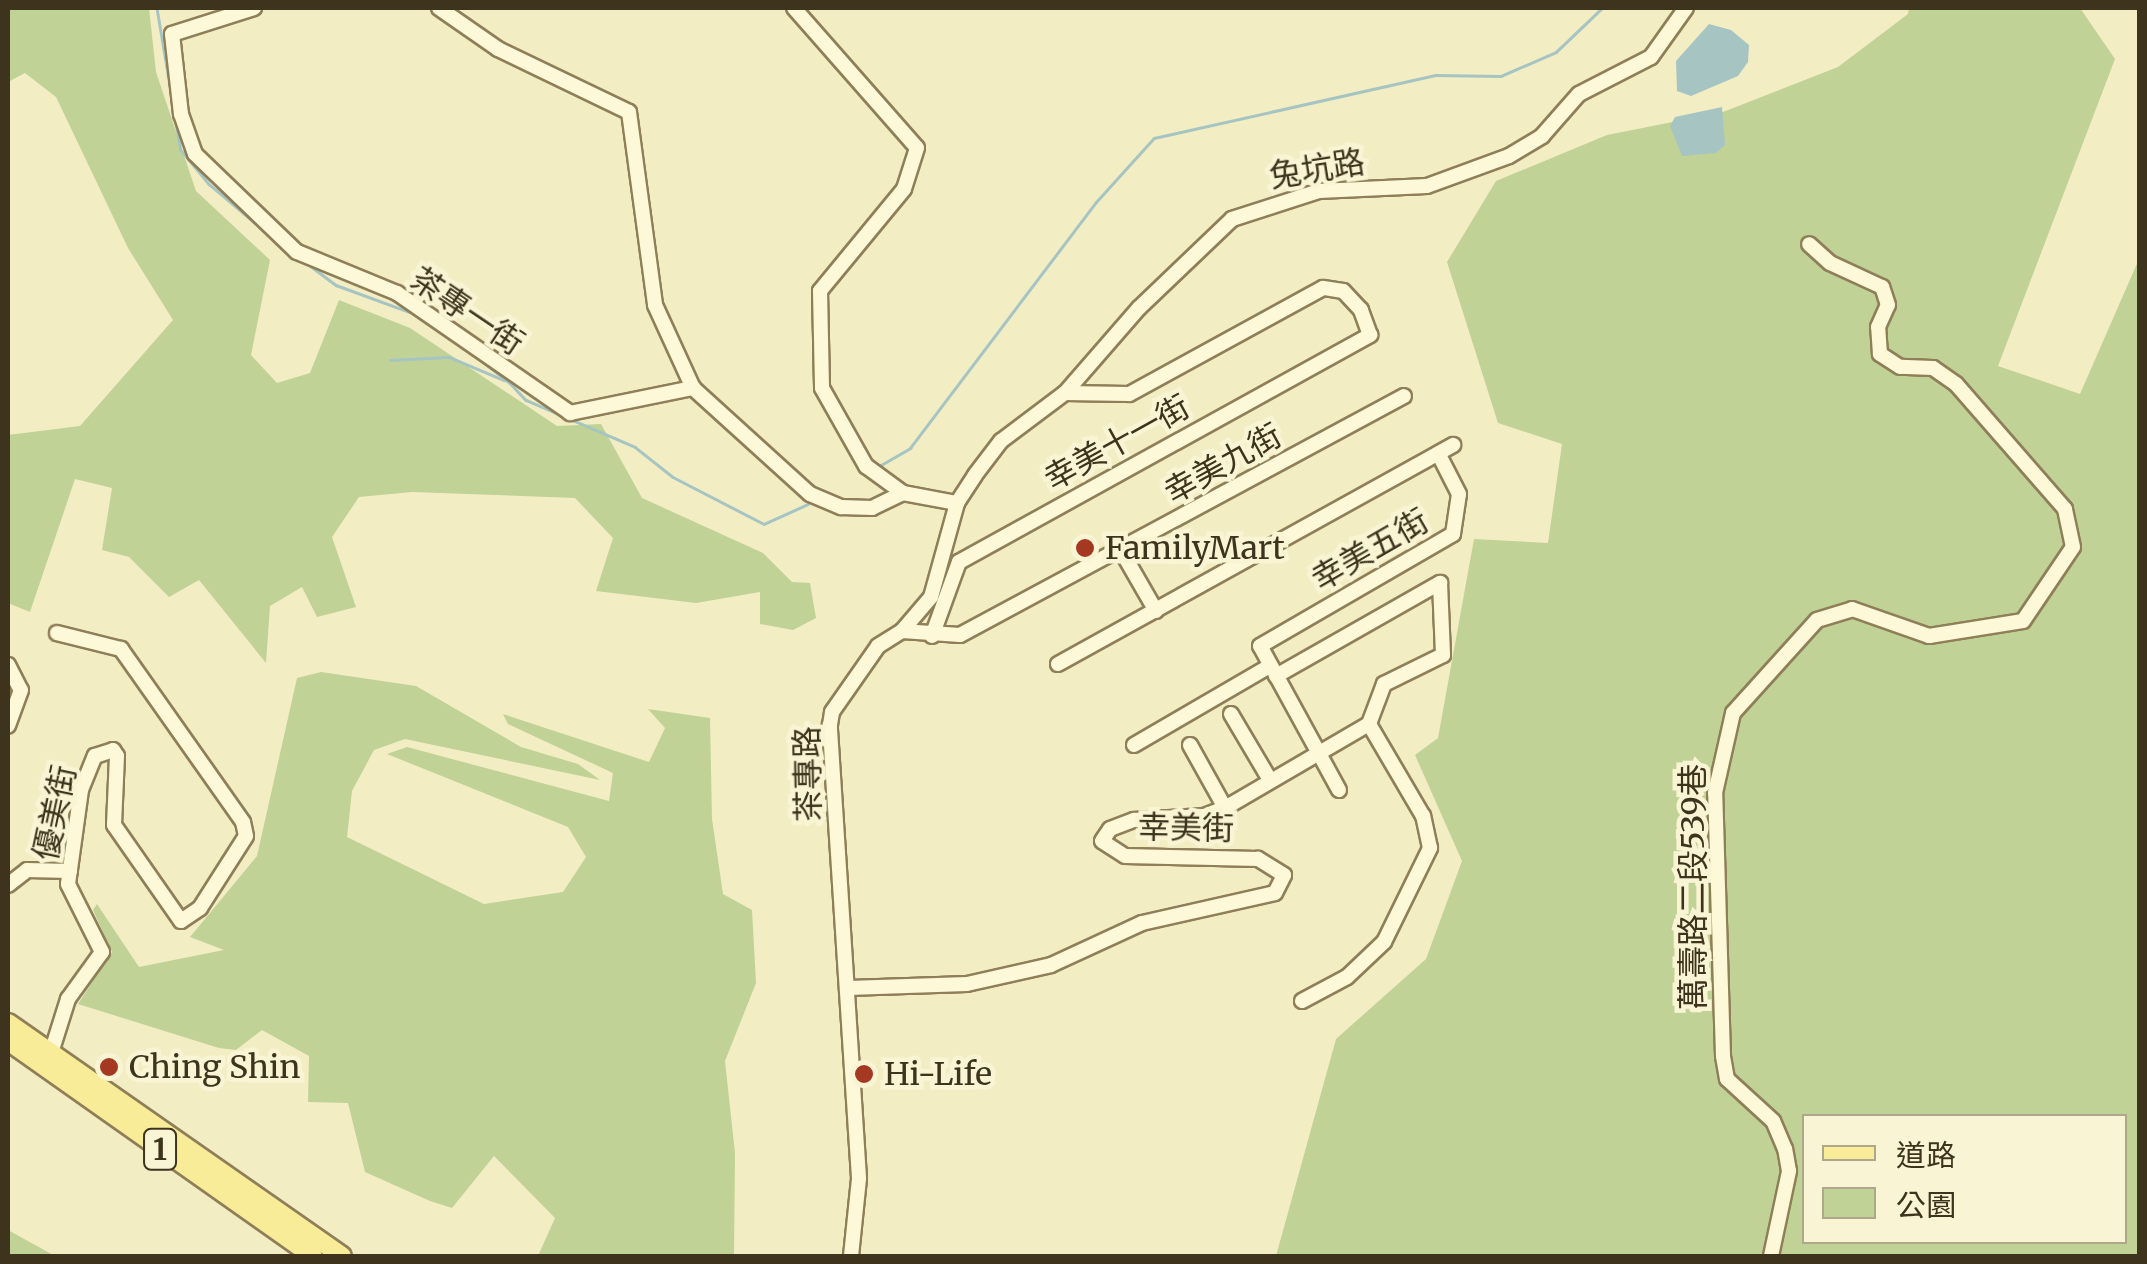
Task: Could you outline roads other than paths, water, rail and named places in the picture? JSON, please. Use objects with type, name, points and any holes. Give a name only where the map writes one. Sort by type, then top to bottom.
[{"type":"main road","name":"1","points":[[8,1023],[342,1256]]},
{"type":"main road","name":"1","points":[[8,1041],[312,1256]]},
{"type":"street","name":"茶專一街","points":[[254,8],[172,34],[181,114],[195,154],[298,252],[397,294],[570,413],[693,388]]},
{"type":"street","points":[[439,8],[498,49],[630,112],[655,305],[693,388],[810,494],[840,507],[872,508],[903,492]]},
{"type":"street","points":[[794,8],[917,148],[910,179],[820,291],[816,314],[822,388],[838,425],[866,466],[903,492],[956,503]]},
{"type":"street","name":"兔坑路","points":[[956,503],[1001,441],[1065,393],[1139,308],[1232,220],[1319,191],[1427,186],[1509,156],[1542,136],[1580,94],[1651,57],[1686,8]]},
{"type":"street","name":"萬壽路二段539巷","points":[[1771,1256],[1787,1190],[1784,1149],[1773,1121],[1726,1079],[1723,1056],[1715,794],[1733,714],[1776,659],[1837,610],[1862,611],[1929,636],[2022,621],[2074,547],[2065,509],[1956,384],[1933,368],[1900,367],[1880,354],[1878,327],[1888,305],[1882,287],[1830,263],[1808,244]]},
{"type":"street","name":"幸美十一街","points":[[932,636],[959,562],[1370,335],[1361,310],[1343,291],[1323,288],[1129,394],[1065,393]]},
{"type":"street","name":"幸美九街","points":[[902,631],[960,635],[1122,552],[1404,396]]},
{"type":"street","points":[[1058,664],[1453,444]]},
{"type":"street","name":"幸美五街","points":[[1273,671],[1260,646],[1453,534],[1459,494],[1439,455]]},
{"type":"street","name":"茶專路","points":[[851,1256],[859,1178],[830,725],[832,712],[878,646],[902,631],[931,596],[942,570],[956,503]]},
{"type":"street","points":[[1122,552],[1156,612]]},
{"type":"street","points":[[1134,745],[1440,583],[1442,655],[1384,684],[1370,724],[1423,816],[1430,848],[1384,942],[1347,978],[1302,1001]]},
{"type":"street","name":"優美街","points":[[51,1053],[68,999],[102,947],[68,884],[81,790],[88,767],[103,751],[113,750],[118,766],[114,825],[180,921],[217,884],[246,836],[243,822],[121,648],[57,633]]},
{"type":"street","points":[[8,665],[21,690],[8,726]]},
{"type":"street","points":[[1273,671],[1339,790]]},
{"type":"street","points":[[1232,714],[1270,780]]},
{"type":"street","name":"幸美街","points":[[848,988],[967,984],[1051,965],[1142,923],[1275,893],[1284,874],[1258,860],[1125,856],[1102,841],[1110,829],[1134,820],[1204,816],[1224,808],[1370,724]]},
{"type":"street","points":[[1190,745],[1224,808]]},
{"type":"street","points":[[8,885],[27,870],[70,871]]},
{"type":"water","points":[[1709,24],[1731,30],[1749,45],[1748,62],[1738,76],[1691,96],[1677,91],[1676,61]]},
{"type":"water","points":[[1722,107],[1725,145],[1716,153],[1682,156],[1670,126],[1675,117]]},
{"type":"waterway","points":[[157,8],[174,110]]},
{"type":"waterway","points":[[881,465],[910,448],[1096,202],[1154,138],[1435,75],[1501,76],[1556,52],[1602,8]]},
{"type":"waterway","points":[[175,117],[181,150],[209,184],[266,232]]},
{"type":"waterway","points":[[308,264],[336,285],[418,315]]},
{"type":"waterway","points":[[390,360],[449,357],[504,380]]},
{"type":"waterway","points":[[477,357],[510,383]]},
{"type":"waterway","points":[[511,384],[526,400],[635,447],[673,477],[764,524],[808,504]]},
{"type":"place","name":"FamilyMart","points":[[1085,548]]},
{"type":"place","name":"Ching Shin","points":[[109,1067]]},
{"type":"place","name":"Hi-Life","points":[[864,1074]]}]
